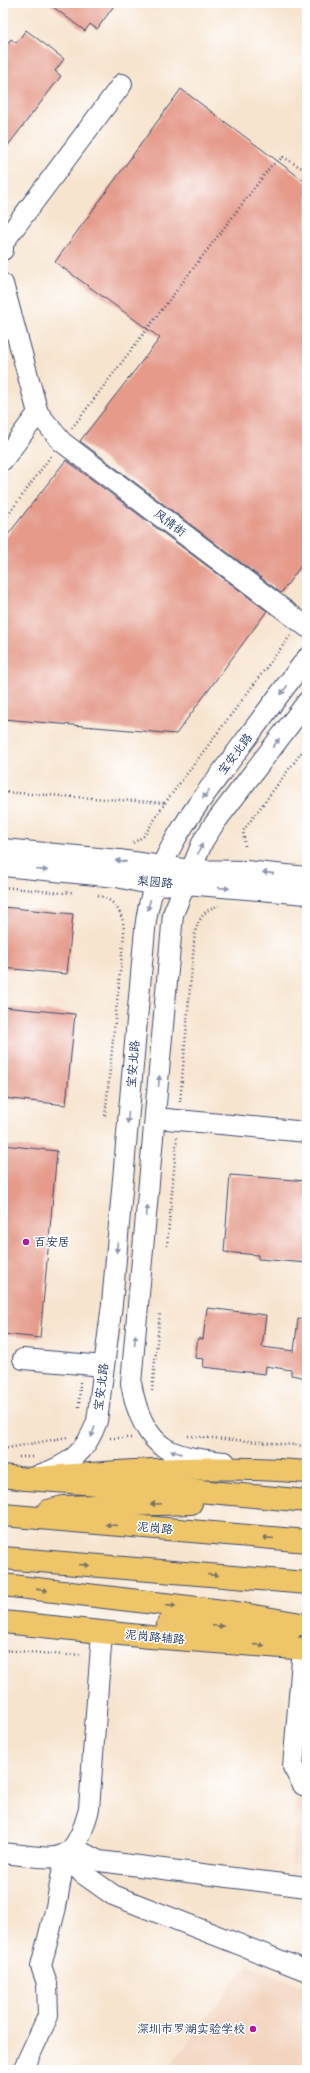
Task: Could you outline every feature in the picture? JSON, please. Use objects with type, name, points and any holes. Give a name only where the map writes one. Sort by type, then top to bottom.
[{"type":"main road","points":[[26,1479],[185,1469],[269,1469],[307,1472]]},
{"type":"main road","points":[[3,1476],[307,1501]]},
{"type":"main road","points":[[24,1518],[63,1507],[278,1499]]},
{"type":"main road","name":"泥岗路","points":[[3,1515],[307,1541]]},
{"type":"main road","points":[[3,1558],[307,1583]]},
{"type":"main road","points":[[3,1585],[231,1612],[307,1626]]},
{"type":"main road","points":[[7,1623],[111,1620],[252,1628],[307,1626]]},
{"type":"main road","name":"泥岗路辅路","points":[[7,1623],[306,1650]]},
{"type":"street","points":[[3,250],[4,243],[122,84]]},
{"type":"street","points":[[3,284],[38,413],[3,460]]},
{"type":"street","name":"风情街","points":[[38,413],[62,442],[304,625]]},
{"type":"street","name":"宝安北路","points":[[26,1479],[57,1469],[70,1462],[92,1437],[97,1421],[112,1304],[145,929],[157,876],[185,822],[307,658]]},
{"type":"street","points":[[269,1469],[204,1460],[176,1453],[164,1447],[147,1428],[135,1404],[132,1383],[173,914],[203,841],[214,824],[307,702]]},
{"type":"street","name":"梨园路","points":[[3,849],[119,860],[157,876]]},
{"type":"street","name":"梨园路","points":[[3,866],[117,877],[188,877],[307,894]]},
{"type":"street","name":"梨园路","points":[[188,877],[246,871],[307,877]]},
{"type":"street","points":[[156,1118],[307,1132]]},
{"type":"street","points":[[23,1359],[104,1366]]},
{"type":"street","points":[[24,2070],[48,2016],[47,1983],[41,1966],[70,1851],[84,1830],[89,1809],[102,1632]]},
{"type":"street","points":[[306,1650],[304,1680],[293,1767],[303,1785],[307,1786]]},
{"type":"street","points":[[70,1851],[82,1873],[113,1895],[307,1971]]},
{"type":"street","points":[[3,1853],[50,1858],[70,1851],[99,1861],[307,1887]]},
{"type":"path","points":[[3,522],[271,166],[283,157],[307,171]]},
{"type":"path","points":[[144,836],[165,803],[304,625]]},
{"type":"path","points":[[245,846],[243,831],[307,745]]},
{"type":"path","points":[[3,792],[165,803]]},
{"type":"path","points":[[3,887],[62,893],[78,892]]},
{"type":"path","points":[[92,893],[112,901],[124,922],[124,934],[104,1117]]},
{"type":"path","points":[[166,1246],[195,932],[204,913],[212,907],[225,906]]},
{"type":"path","points":[[152,1397],[160,1313]]},
{"type":"path","points":[[78,1411],[81,1375]]},
{"type":"path","points":[[186,1436],[307,1446]]},
{"type":"path","points":[[3,1449],[63,1437]]},
{"type":"path","points":[[105,1438],[131,1438]]},
{"type":"path","points":[[15,1457],[37,1456]]},
{"type":"path","points":[[3,1650],[82,1654]]},
{"type":"shaded area","points":[[307,1686],[307,1880],[290,1878]]},
{"type":"shaded area","name":"深圳市罗湖实验学校","points":[[247,1965],[307,1989],[307,2070],[167,2070]]},
{"type":"building","points":[[48,3],[116,3],[97,29],[90,24],[85,31]]},
{"type":"building","points":[[26,30],[64,59],[55,71],[61,76],[3,152],[3,49],[11,39],[16,43]]},
{"type":"building","points":[[181,89],[307,183],[307,558],[281,593],[80,441],[160,338],[55,262]]},
{"type":"building","points":[[66,460],[267,611],[176,734],[3,719],[3,541]]},
{"type":"building","points":[[3,907],[73,914],[67,974],[3,968]]},
{"type":"building","points":[[3,1007],[75,1014],[66,1105],[3,1098]]},
{"type":"building","name":"百安居","points":[[3,1145],[57,1151],[40,1338],[3,1334]]},
{"type":"building","points":[[230,1175],[307,1181],[307,1263],[258,1259],[258,1255],[224,1252]]},
{"type":"building","points":[[207,1308],[266,1315],[262,1347],[294,1351],[298,1319],[307,1320],[307,1378],[291,1375],[291,1370],[266,1366],[265,1374],[203,1367],[204,1359],[195,1358],[198,1338],[203,1339]]},
{"type":"place","name":"百安居","points":[[26,1242]]},
{"type":"place","name":"深圳市罗湖实验学校","points":[[253,2029]]}]
